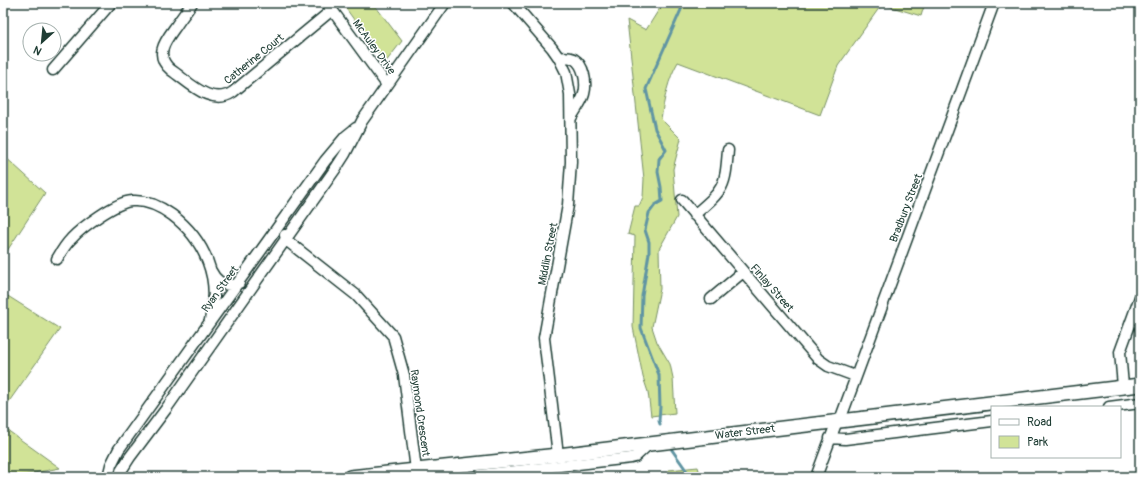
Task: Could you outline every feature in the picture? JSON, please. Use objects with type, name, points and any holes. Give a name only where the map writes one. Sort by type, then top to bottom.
[{"type":"main road","name":"Water Street","points":[[358,477],[416,470],[479,472],[558,455],[980,404],[1032,402],[1140,384]]},
{"type":"street","points":[[53,70],[111,3]]},
{"type":"street","name":"Catherine Court","points":[[192,3],[165,42],[162,50],[163,58],[166,66],[171,70],[206,95],[217,98],[233,92],[330,6]]},
{"type":"street","name":"Ryan Street","points":[[120,477],[121,471],[130,457],[286,240],[341,160],[362,121],[445,3]]},
{"type":"street","points":[[513,3],[559,58],[568,58],[576,61],[581,66],[586,86],[584,95],[571,118]]},
{"type":"street","name":"Bradbury Street","points":[[816,477],[994,3]]},
{"type":"street","name":"McAuley Drive","points":[[330,6],[387,85]]},
{"type":"street","name":"Middlin Street","points":[[558,455],[544,338],[568,205],[571,162],[570,94],[566,72],[559,58]]},
{"type":"street","name":"Ryan Street","points":[[108,477],[111,465],[117,453],[207,326],[330,155],[346,136],[362,121]]},
{"type":"street","points":[[694,215],[721,190],[725,180],[728,150]]},
{"type":"street","points":[[330,155],[336,152],[340,154],[341,160]]},
{"type":"street","name":"Finlay Street","points":[[682,200],[742,272],[818,359],[828,366],[855,376]]},
{"type":"street","points":[[57,259],[66,245],[79,232],[119,204],[136,201],[145,202],[158,206],[183,224],[201,246],[211,272],[216,279],[224,284],[233,285],[239,283]]},
{"type":"street","name":"Raymond Crescent","points":[[277,229],[285,235],[286,240],[356,295],[393,336],[404,374],[416,470]]},
{"type":"street","points":[[207,326],[212,315],[213,302],[211,272]]},
{"type":"street","points":[[711,299],[742,272]]},
{"type":"street","points":[[1123,386],[1120,352],[1140,297]]},
{"type":"street","points":[[1117,406],[1140,403]]},
{"type":"street","points":[[830,438],[846,439],[987,422],[980,404]]},
{"type":"street","points":[[479,472],[631,458],[635,457],[649,444]]},
{"type":"green space","points":[[342,3],[373,3],[402,41],[385,63]]},
{"type":"green space","points":[[663,3],[925,3],[921,16],[882,4],[838,66],[820,115],[678,62],[669,82],[661,119],[681,139],[673,169],[677,217],[659,249],[660,289],[652,327],[657,342],[670,364],[673,378],[675,413],[651,416],[648,392],[643,377],[633,327],[635,236],[628,234],[635,206],[639,206],[643,197],[644,179],[627,20],[646,30]]},
{"type":"green space","points":[[3,155],[45,193],[3,257]]},
{"type":"green space","points":[[3,293],[60,329],[3,410]]},
{"type":"green space","points":[[3,427],[60,468],[13,477],[3,477]]},
{"type":"green space","points":[[698,467],[701,477],[670,477],[668,470]]},
{"type":"waterway","points":[[660,424],[659,375],[641,328],[642,296],[649,253],[649,242],[645,230],[649,213],[655,205],[662,201],[658,172],[659,159],[666,150],[655,129],[646,89],[684,3]]},
{"type":"waterway","points":[[672,450],[691,477]]}]
